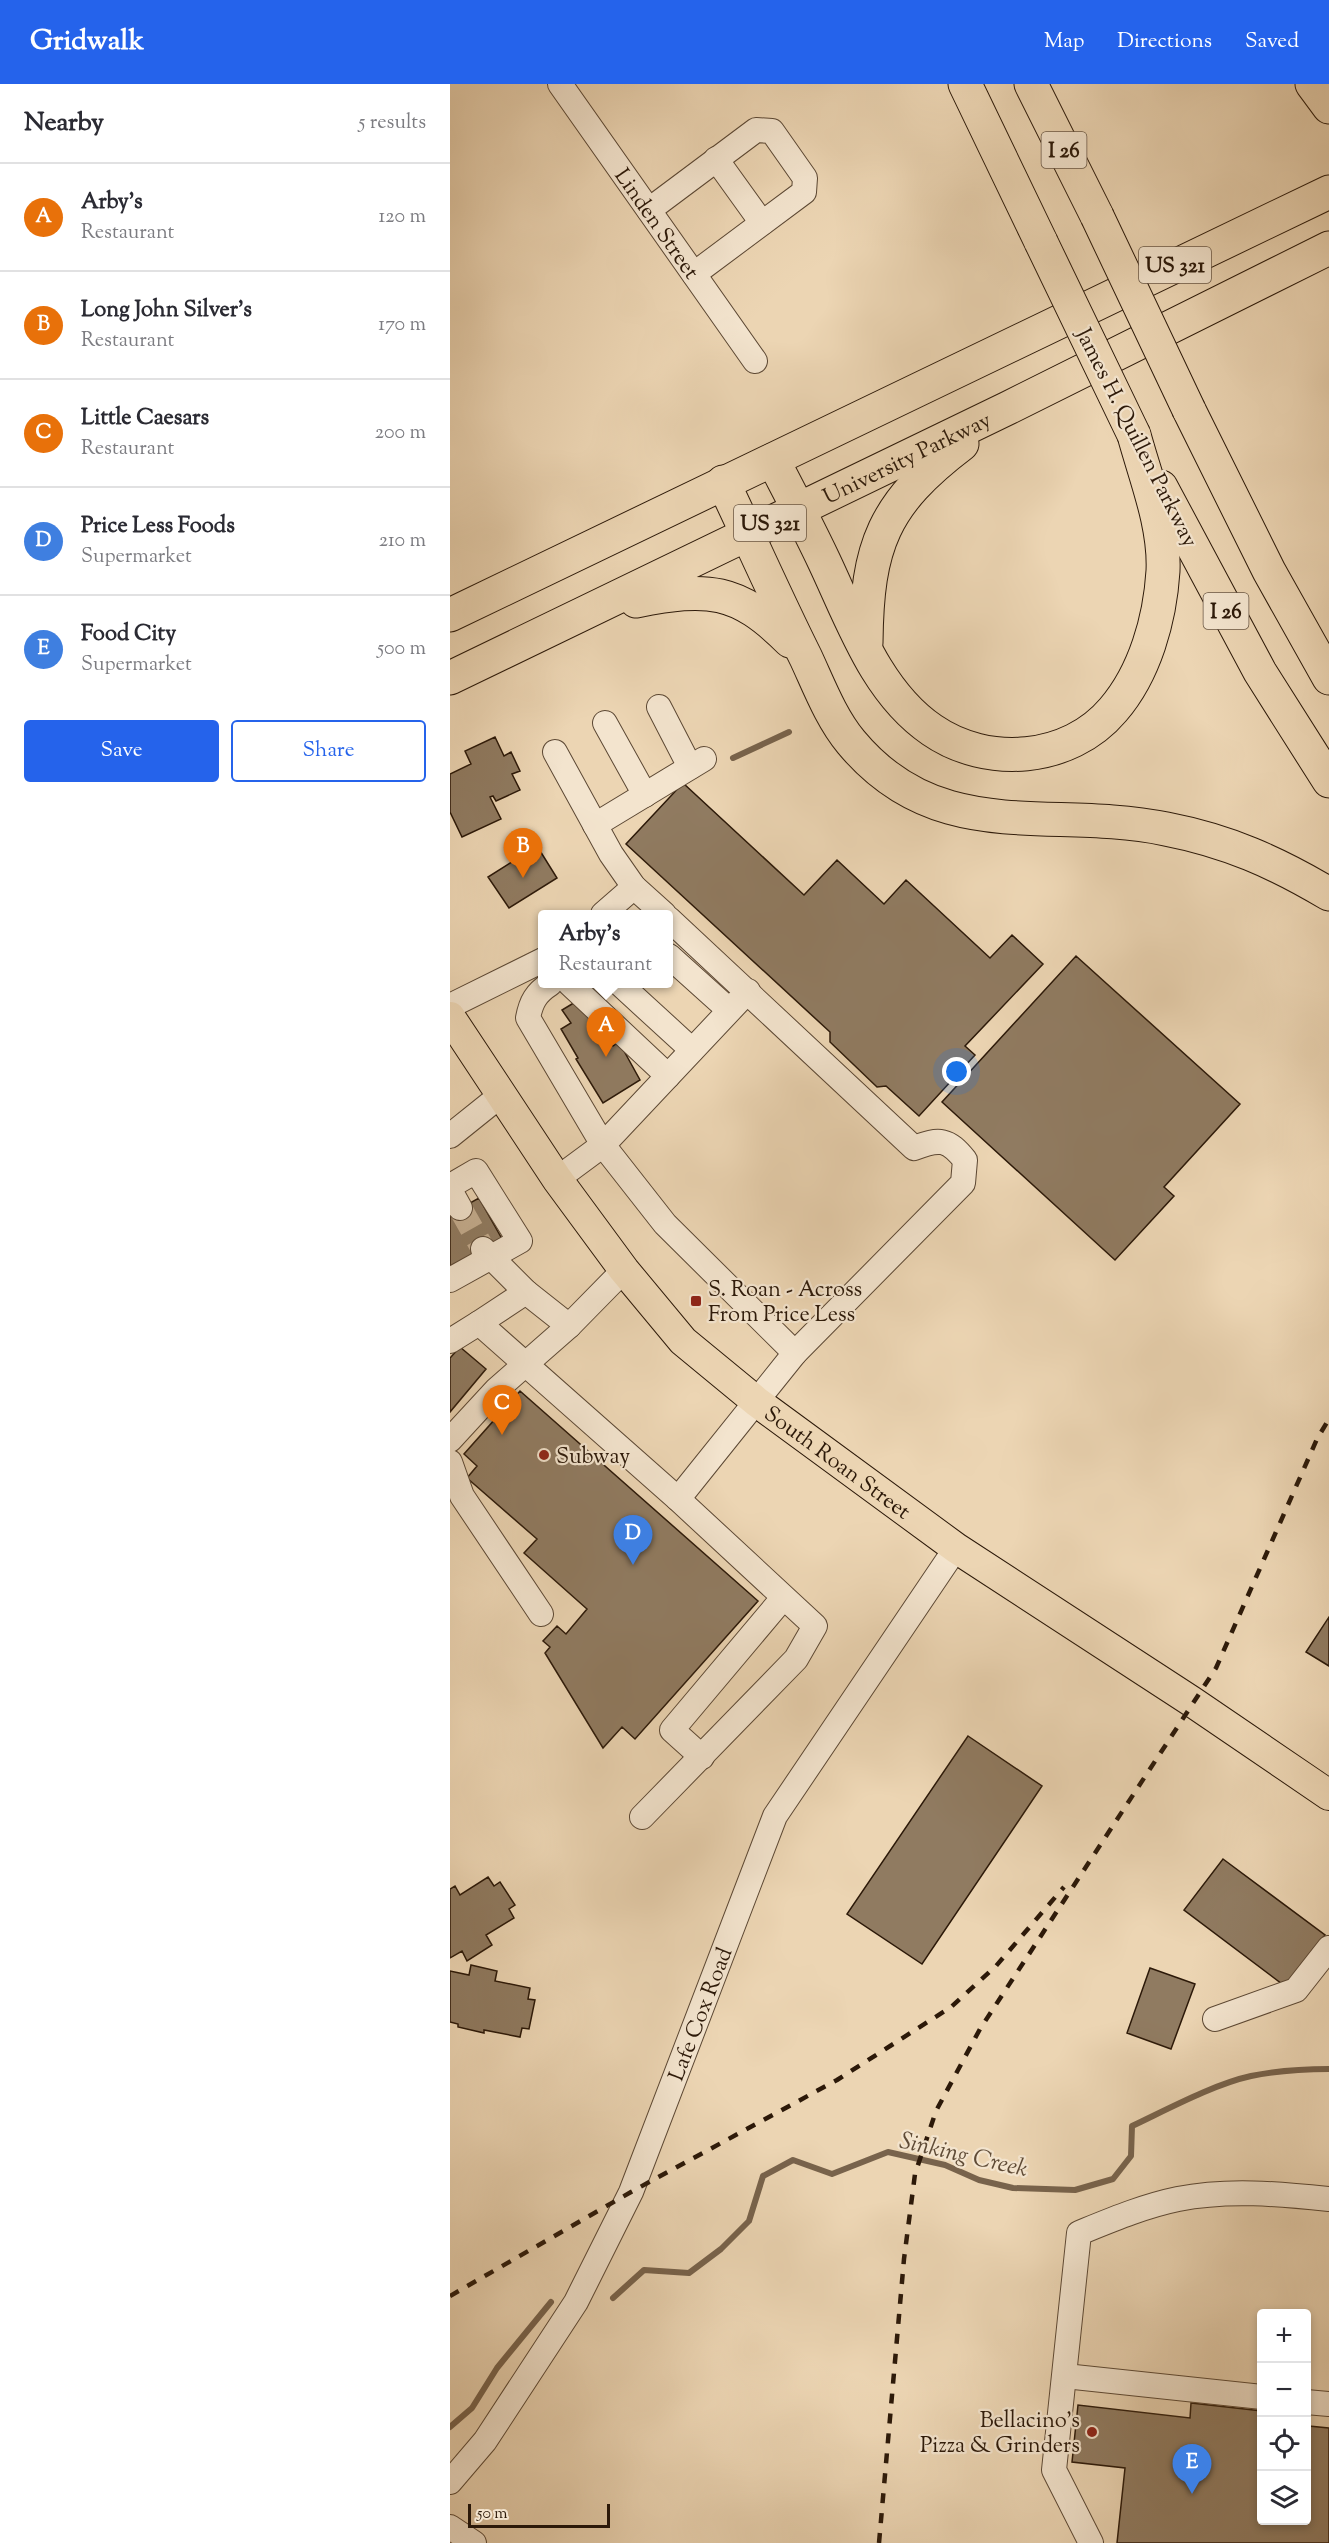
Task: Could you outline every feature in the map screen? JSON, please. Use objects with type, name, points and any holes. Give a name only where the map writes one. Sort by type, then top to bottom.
[{"type":"highway","name":"James H. Quillen Parkway","points":[[965,84],[1134,435],[1254,662],[1329,781]]},
{"type":"highway","name":"I 26","points":[[1031,84],[1098,216],[1189,410],[1269,571],[1329,678]]},
{"type":"highway","points":[[1312,84],[1329,98]]},
{"type":"highway","points":[[1312,84],[1329,107]]},
{"type":"highway","name":"US 321","points":[[450,615],[1021,338],[1329,192]]},
{"type":"highway","name":"University Parkway","points":[[452,679],[1008,408],[1329,248]]},
{"type":"highway","points":[[866,648],[866,602],[872,562],[878,542],[896,507],[931,467],[1008,408]]},
{"type":"highway","points":[[773,460],[866,648],[889,688],[907,709],[932,730],[954,743],[1006,757],[1033,754],[1061,746],[1089,731],[1113,711],[1135,678],[1150,640],[1161,591],[1163,569],[1160,534],[1134,435]]},
{"type":"highway","points":[[723,482],[834,717],[849,740],[878,770],[901,788],[954,810],[980,815],[1010,818],[1087,819],[1166,829],[1250,852],[1329,894]]},
{"type":"highway","points":[[593,609],[681,592],[712,594],[739,602],[767,618],[804,655]]},
{"type":"main road","name":"South Roan Street","points":[[450,1017],[557,1179],[624,1270],[683,1341],[757,1402],[956,1548],[1181,1694],[1329,1795]]},
{"type":"street","name":"Linden Street","points":[[560,84],[755,361]]},
{"type":"street","points":[[649,210],[756,130],[772,131],[805,178],[804,192],[694,274]]},
{"type":"street","points":[[716,159],[762,223]]},
{"type":"street","points":[[595,825],[697,763],[658,707]]},
{"type":"street","points":[[605,723],[645,795]]},
{"type":"street","points":[[555,752],[611,854],[634,887],[659,910]]},
{"type":"street","points":[[615,910],[634,887]]},
{"type":"street","points":[[673,923],[748,990],[914,1148],[929,1142],[944,1141],[955,1148],[965,1160],[963,1183],[795,1353],[678,1499]]},
{"type":"street","points":[[673,960],[729,1011]]},
{"type":"street","points":[[450,1006],[538,962]]},
{"type":"street","points":[[544,988],[530,1003],[528,1018],[603,1145],[665,1224],[795,1353]]},
{"type":"street","points":[[574,988],[668,1076]]},
{"type":"street","points":[[624,988],[692,1050]]},
{"type":"street","points":[[557,1179],[603,1145],[748,990]]},
{"type":"street","points":[[450,1136],[501,1095]]},
{"type":"street","points":[[450,1281],[488,1254],[520,1241],[476,1171],[453,1195]]},
{"type":"street","points":[[488,1254],[526,1292],[569,1326]]},
{"type":"street","points":[[450,1440],[496,1390],[528,1365],[624,1270]]},
{"type":"street","points":[[450,1341],[526,1292]]},
{"type":"street","points":[[479,1323],[678,1499],[815,1626],[796,1659],[642,1817]]},
{"type":"street","points":[[450,1462],[462,1496],[541,1614]]},
{"type":"street","name":"Lafe Cox Road","points":[[450,2482],[485,2441],[576,2302],[631,2192],[775,1816],[956,1548]]},
{"type":"street","points":[[702,1756],[672,1730],[783,1598]]},
{"type":"street","points":[[1215,2019],[1296,1990],[1329,1948]]},
{"type":"street","points":[[1091,2543],[1054,2470],[1079,2233],[1142,2209],[1178,2199],[1216,2193],[1281,2194],[1329,2199]]},
{"type":"street","points":[[1065,2376],[1257,2396]]},
{"type":"street","points":[[1311,2402],[1329,2404]]},
{"type":"street","points":[[450,2526],[474,2543]]},
{"type":"building","points":[[495,737],[504,756],[511,752],[520,771],[512,774],[520,790],[496,801],[493,796],[490,797],[501,819],[462,837],[450,812],[450,774],[471,764],[465,751]]},
{"type":"building","points":[[683,783],[804,895],[837,860],[884,904],[906,880],[990,958],[1012,935],[1043,964],[965,1046],[975,1055],[919,1116],[886,1086],[877,1087],[830,1042],[830,1032],[626,844]]},
{"type":"building","points":[[537,846],[557,878],[509,908],[488,877]]},
{"type":"building","points":[[1076,956],[1240,1104],[1164,1187],[1174,1196],[1115,1260],[942,1102]]},
{"type":"building","points":[[577,1001],[591,1010],[613,1046],[619,1042],[640,1080],[603,1103],[561,1029],[571,1023],[562,1010]]},
{"type":"building","points":[[479,1198],[502,1239],[450,1267],[450,1214]]},
{"type":"building","points":[[460,1347],[486,1369],[450,1412],[450,1358]]},
{"type":"building","points":[[520,1391],[758,1601],[635,1739],[622,1727],[603,1748],[545,1653],[550,1647],[543,1641],[557,1626],[566,1634],[587,1609],[524,1553],[537,1539],[467,1478],[477,1466],[464,1454]]},
{"type":"building","points":[[1329,1617],[1329,1666],[1306,1652]]},
{"type":"building","points":[[968,1736],[1042,1786],[922,1964],[847,1914]]},
{"type":"building","points":[[1223,1859],[1325,1935],[1286,1987],[1184,1910]]},
{"type":"building","points":[[488,1877],[494,1886],[500,1882],[515,1905],[509,1909],[514,1918],[486,1935],[492,1945],[467,1961],[462,1951],[450,1958],[450,1889],[455,1886],[460,1895]]},
{"type":"building","points":[[471,1965],[497,1971],[495,1981],[530,1988],[528,1999],[535,2000],[529,2029],[522,2028],[520,2037],[484,2030],[484,2033],[458,2027],[458,2024],[450,2022],[450,1971],[469,1975]]},
{"type":"building","points":[[1150,1968],[1195,1984],[1171,2049],[1127,2033]]},
{"type":"building","points":[[1191,2403],[1257,2410],[1257,2525],[1311,2525],[1311,2426],[1329,2428],[1329,2543],[1117,2543],[1125,2468],[1072,2462],[1078,2405],[1190,2418]]},
{"type":"waterway","points":[[733,758],[789,732]]},
{"type":"waterway","name":"Sinking Creek","points":[[613,2298],[644,2270],[689,2273],[721,2249],[749,2221],[763,2176],[793,2160],[832,2174],[888,2152],[945,2165],[979,2180],[1013,2188],[1075,2190],[1113,2179],[1131,2156],[1132,2126],[1175,2105],[1206,2091],[1251,2076],[1329,2069]]},
{"type":"waterway","name":"Sinking Creek","points":[[450,2427],[472,2408],[497,2368],[551,2302]]},
{"type":"tunnel","points":[[460,1208],[483,1249]]},
{"type":"railway","points":[[879,2543],[904,2259],[915,2174],[936,2111],[980,2029],[1216,1668],[1317,1439],[1329,1419]]},
{"type":"railway","points":[[450,2296],[631,2192],[837,2080],[951,2007],[996,1966],[1064,1887]]},
{"type":"place","name":"Long John Silver's","points":[[523,878]]},
{"type":"place","name":"Arby's","points":[[606,1057]]},
{"type":"place","name":"S. Roan - Across From Price Less","points":[[696,1301]]},
{"type":"place","name":"Little Caesars","points":[[502,1435]]},
{"type":"place","name":"Subway","points":[[544,1455]]},
{"type":"place","name":"Price Less Foods","points":[[633,1565]]},
{"type":"place","name":"Bellacino's Pizza & Grinders","points":[[1092,2432]]},
{"type":"place","name":"Food City","points":[[1192,2494]]}]
